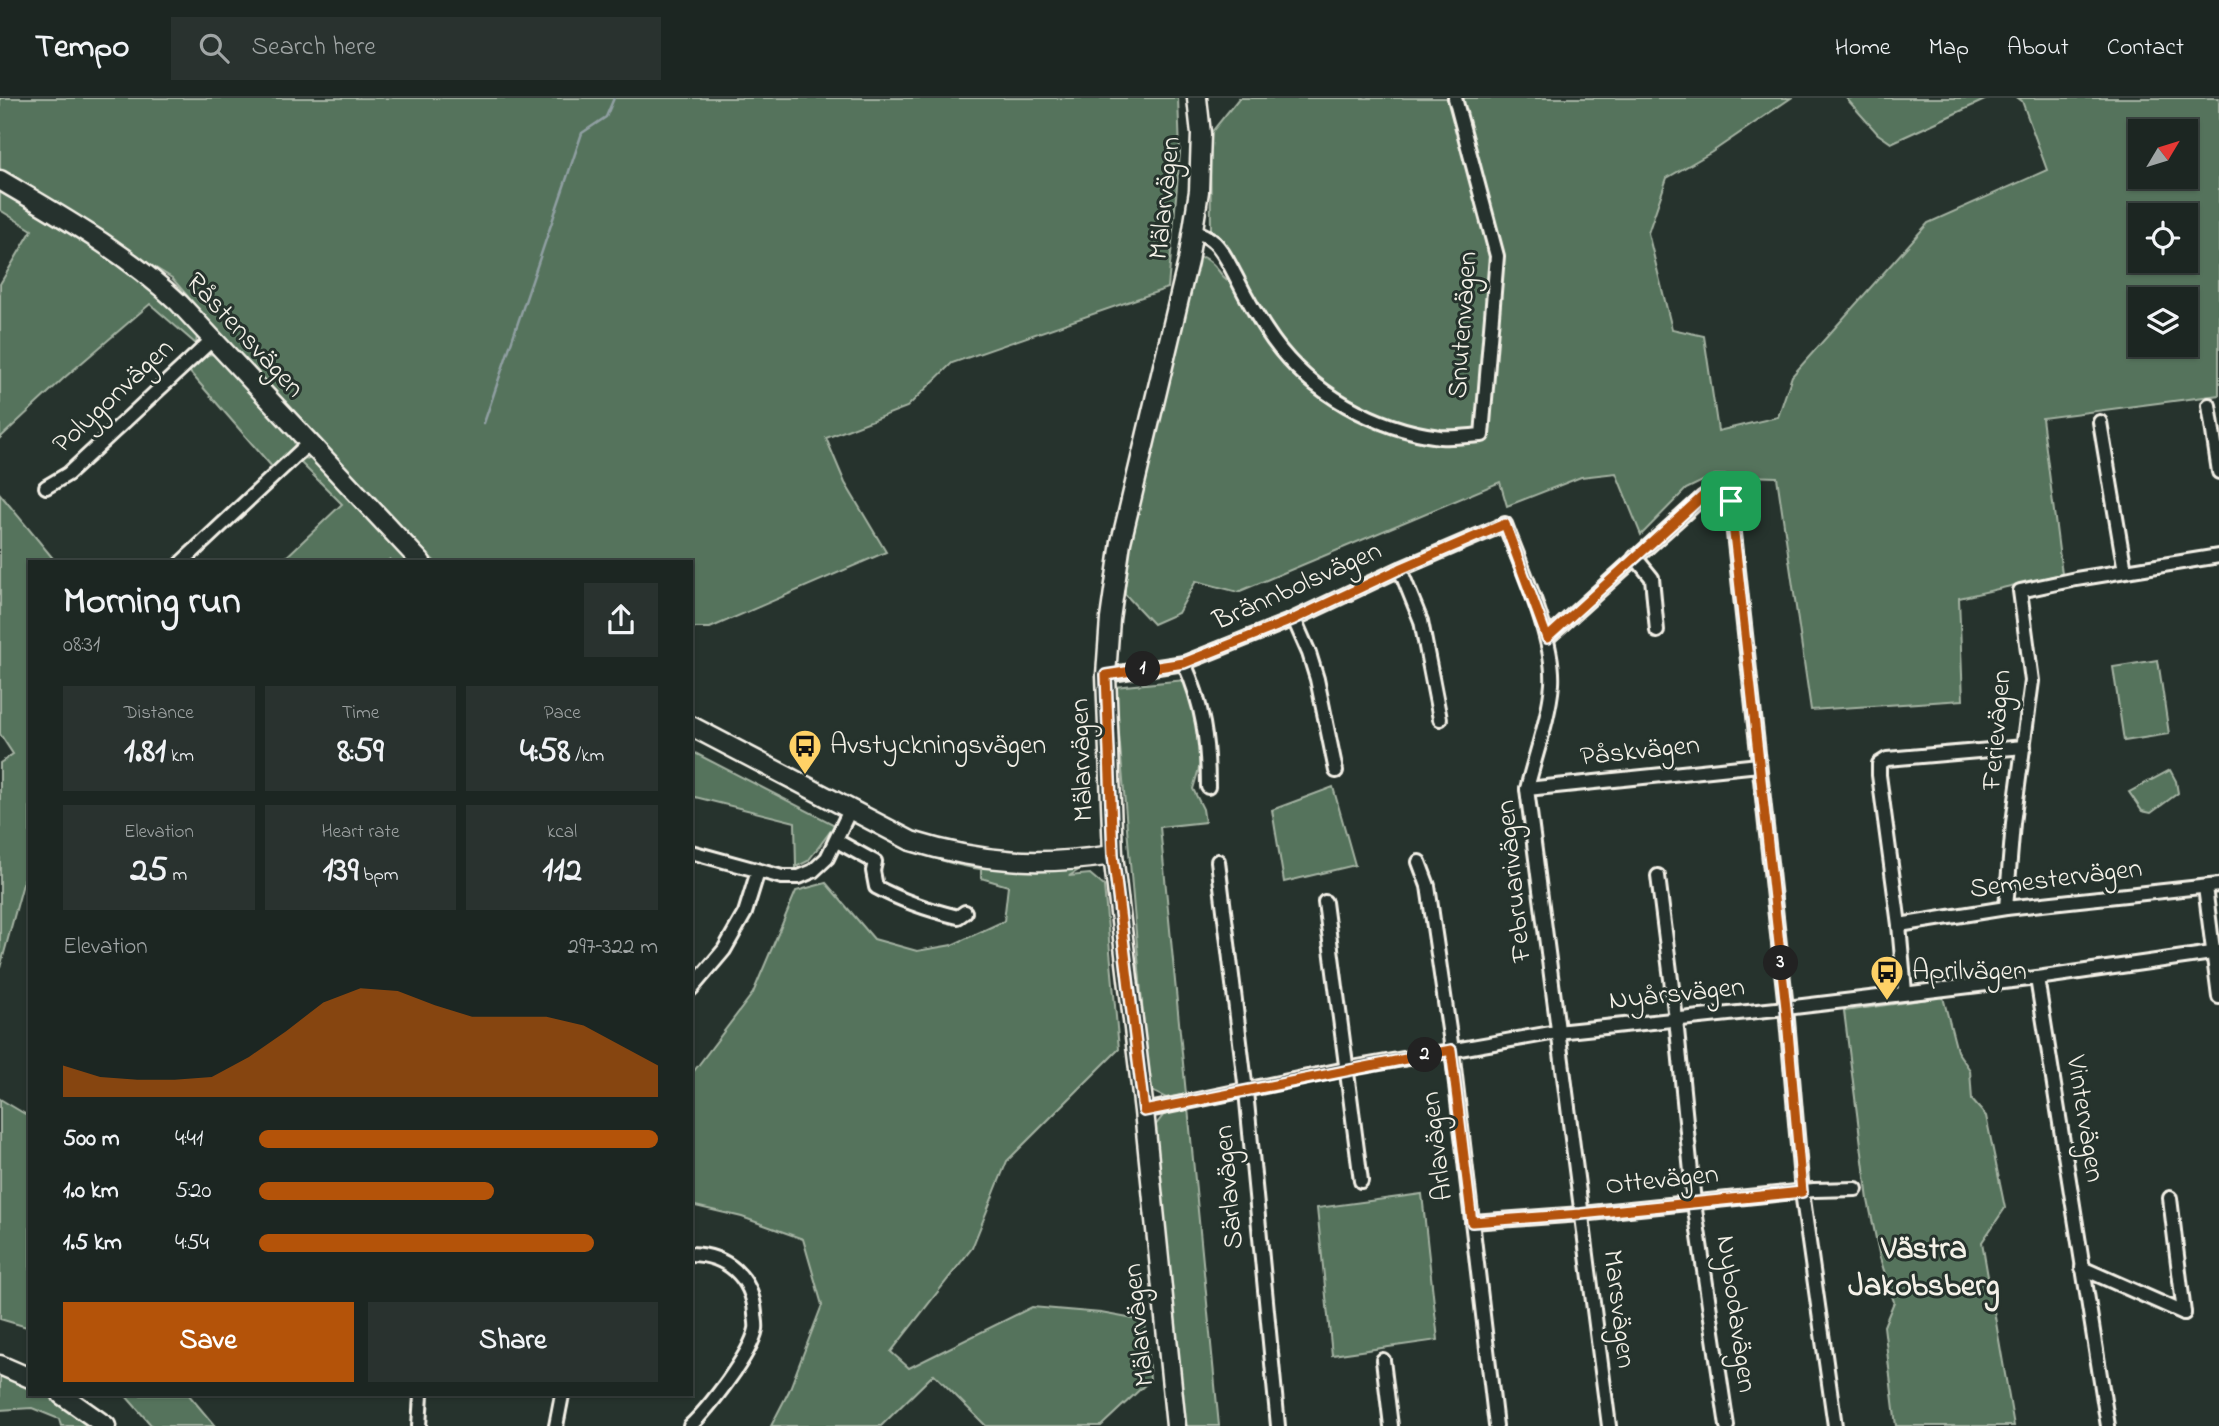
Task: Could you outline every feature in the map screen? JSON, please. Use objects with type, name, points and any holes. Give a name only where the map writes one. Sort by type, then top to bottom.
[{"type":"street","name":"Mälarvägen","points":[[1176,1426],[1144,1111],[1113,855],[1106,675],[1121,542],[1188,261],[1199,191],[1201,134],[1197,98]]},
{"type":"street","name":"Snutenvägen","points":[[1192,231],[1201,233],[1214,242],[1274,341],[1301,372],[1331,396],[1364,415],[1402,429],[1442,437],[1482,435],[1497,256],[1455,98]]},
{"type":"street","name":"Råstensvägen","points":[[0,180],[119,252],[152,277],[419,560]]},
{"type":"street","name":"Polygonvägen","points":[[46,487],[68,474],[213,339]]},
{"type":"street","points":[[2209,405],[2219,472]]},
{"type":"street","points":[[2100,422],[2125,571]]},
{"type":"street","points":[[184,560],[309,443]]},
{"type":"street","points":[[1547,638],[1635,556],[1710,492],[1727,491],[1731,501],[1786,1008],[1802,1192],[1835,1426]]},
{"type":"street","name":"Brännbolsvägen","points":[[1106,675],[1184,663],[1294,619],[1505,524]]},
{"type":"street","name":"Februarivägen","points":[[1505,524],[1547,638],[1552,670],[1552,686],[1527,789],[1557,1032]]},
{"type":"street","points":[[1635,556],[1652,578],[1657,631]]},
{"type":"street","name":"Ferievägen","points":[[2006,908],[2013,824],[2032,681],[2020,591],[2219,556]]},
{"type":"street","points":[[1400,569],[1421,621],[1440,719]]},
{"type":"street","points":[[1294,619],[1310,653],[1336,771]]},
{"type":"street","points":[[1184,663],[1195,687],[1205,727],[1208,787]]},
{"type":"street","points":[[693,727],[911,841],[970,858],[1027,862],[1113,855]]},
{"type":"street","points":[[1905,992],[1879,764],[1887,760],[2024,747]]},
{"type":"street","name":"Påskvägen","points":[[1527,789],[1759,765]]},
{"type":"street","points":[[693,853],[782,877],[799,877],[813,871],[827,858],[850,810]]},
{"type":"street","points":[[837,841],[876,862],[873,871],[876,887],[898,899],[929,910],[958,917],[965,912]]},
{"type":"street","name":"Särlavägen","points":[[1218,861],[1246,1091],[1278,1426]]},
{"type":"street","name":"Arlavägen","points":[[1419,862],[1428,886],[1451,1050],[1496,1426]]},
{"type":"street","points":[[693,987],[730,941],[745,913],[758,871]]},
{"type":"street","name":"Nybodavägen","points":[[1658,876],[1676,1019],[1694,1203],[1727,1426]]},
{"type":"street","name":"Semestervägen","points":[[1899,925],[2006,908],[2219,886]]},
{"type":"street","points":[[2205,887],[2216,953],[2219,997]]},
{"type":"street","points":[[1325,901],[1361,1181]]},
{"type":"street","name":"Nyårsvägen","points":[[1144,1111],[1346,1069],[1557,1032],[2037,978],[2216,953]]},
{"type":"street","name":"Vintervägen","points":[[2037,978],[2108,1426]]},
{"type":"street","name":"Marsvägen","points":[[1557,1032],[1609,1426]]},
{"type":"street","name":"Ottevägen","points":[[1472,1222],[1856,1189]]},
{"type":"street","points":[[2082,1268],[2184,1313],[2170,1198]]},
{"type":"street","points":[[690,1426],[723,1386],[744,1355],[756,1329],[749,1286],[734,1269],[717,1259],[693,1254]]},
{"type":"street","points":[[1383,1360],[1391,1426]]},
{"type":"street","points":[[0,1366],[28,1377]]},
{"type":"street","points":[[63,1396],[106,1426]]},
{"type":"street","points":[[419,1426],[421,1396]]},
{"type":"street","points":[[556,1426],[562,1396]]},
{"type":"green space","points":[[0,98],[1178,98],[1180,152],[1168,288],[952,363],[907,407],[826,438],[845,483],[886,552],[710,628],[693,628],[693,560],[433,560],[227,342],[172,278],[0,173]]},
{"type":"green space","points":[[1239,98],[1791,98],[1712,152],[1667,178],[1648,233],[1672,329],[1704,336],[1718,431],[1778,417],[1792,376],[1928,223],[2047,170],[2022,101],[2018,98],[2219,98],[2219,395],[2042,418],[2062,574],[1959,598],[1963,700],[1811,710],[1777,477],[1715,475],[1686,489],[1641,535],[1616,473],[1581,477],[1507,506],[1500,482],[1238,592],[1196,581],[1178,613],[1153,624],[1125,594],[1124,565],[1192,260],[1203,257],[1229,281],[1233,260],[1216,244],[1211,232],[1210,134]]},
{"type":"green space","points":[[1846,98],[1989,98],[1891,143],[1878,134]]},
{"type":"green space","points":[[0,191],[113,260],[167,303],[197,336],[196,344],[150,304],[64,378],[0,438],[0,284],[32,230],[0,210]]},
{"type":"green space","points":[[215,354],[294,440],[295,447],[273,468],[188,370],[204,355]]},
{"type":"green space","points":[[298,460],[315,460],[406,560],[283,560],[342,504]]},
{"type":"green space","points":[[0,494],[54,560],[28,560],[28,865],[0,968],[0,763],[13,754],[0,734]]},
{"type":"green space","points":[[2158,660],[2169,734],[2124,741],[2113,667]]},
{"type":"green space","points":[[1185,680],[1194,707],[1202,758],[1193,789],[1203,809],[1205,822],[1160,827],[1186,1094],[1166,1098],[1152,1091],[1148,1074],[1115,687]]},
{"type":"green space","points":[[693,752],[835,825],[808,861],[796,867],[795,822],[693,796]]},
{"type":"green space","points":[[2170,770],[2178,793],[2151,813],[2142,811],[2129,792]]},
{"type":"green space","points":[[1333,787],[1355,865],[1284,882],[1272,810]]},
{"type":"green space","points":[[894,836],[913,844],[1106,864],[1082,868],[1069,876],[1090,874],[1104,886],[1119,1049],[1007,1161],[972,1248],[891,1352],[909,1368],[1032,1307],[1101,1313],[1145,1321],[1150,1380],[1101,1426],[986,1426],[934,1374],[881,1426],[771,1426],[789,1391],[822,1305],[803,1239],[742,1217],[693,1205],[693,1072],[753,993],[796,891],[826,883],[874,939],[917,951],[952,945],[1004,921],[1008,886],[981,878],[981,869],[935,858],[891,841]]},
{"type":"green space","points":[[1943,997],[1957,1051],[1970,1070],[1972,1100],[1986,1116],[2005,1208],[1982,1242],[2014,1426],[1896,1426],[1884,1326],[1894,1302],[1880,1258],[1868,1200],[1844,1011]]},
{"type":"green space","points":[[0,1099],[28,1116],[28,1327],[0,1319]]},
{"type":"green space","points":[[1188,1108],[1219,1426],[1185,1426],[1155,1126],[1165,1113]]},
{"type":"green space","points":[[1422,1194],[1438,1340],[1332,1355],[1317,1208]]},
{"type":"green space","points":[[0,1374],[28,1385],[28,1396],[49,1396],[97,1426],[61,1426],[59,1419],[32,1408],[0,1410]]},
{"type":"green space","points":[[126,1396],[190,1396],[215,1426],[152,1426]]},
{"type":"waterway","points":[[484,423],[582,133],[606,117],[614,98]]},
{"type":"place","name":"Avstyckningsvägen","points":[[805,776]]},
{"type":"place","name":"Aprilvägen","points":[[1887,1002]]},
{"type":"district","name":"Västra Jakobsberg","points":[[1924,1268]]},
{"type":"route","points":[[1717,490],[1727,491],[1731,501],[1786,1008],[1802,1192],[1472,1222],[1451,1050],[1144,1111],[1113,855],[1106,675],[1184,663],[1294,619],[1505,524],[1547,638],[1703,496],[1717,490]]}]
